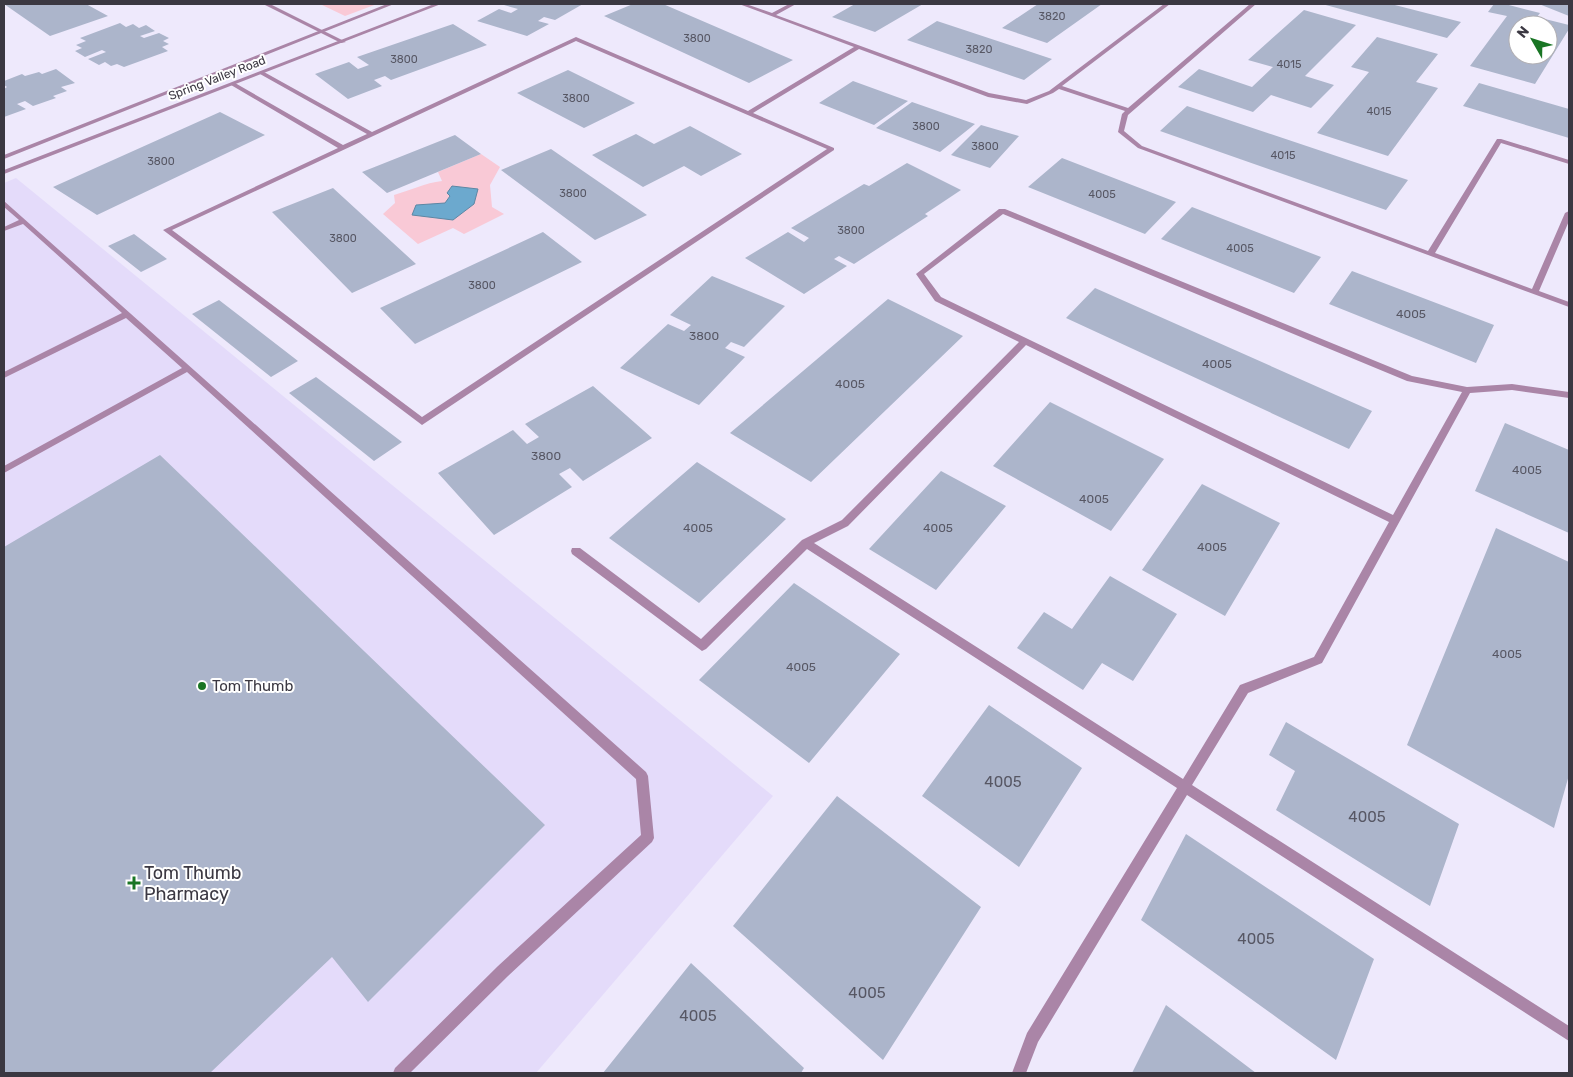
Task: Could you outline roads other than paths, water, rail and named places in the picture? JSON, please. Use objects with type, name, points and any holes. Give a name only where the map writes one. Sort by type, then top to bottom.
[{"type":"street","points":[[266,4],[344,42]]},
{"type":"street","name":"Spring Valley Road","points":[[4,157],[391,4]]},
{"type":"street","name":"Spring Valley Road","points":[[4,172],[344,42],[438,4]]},
{"type":"street","points":[[742,4],[988,95],[1026,102],[1058,87],[1167,4]]},
{"type":"street","points":[[772,15],[793,4]]},
{"type":"street","points":[[1253,4],[1129,110],[1125,114],[1120,132],[1140,147],[1569,305]]},
{"type":"street","points":[[576,39],[748,113],[832,149],[422,422],[167,230],[576,39]]},
{"type":"street","points":[[748,113],[858,47]]},
{"type":"street","points":[[262,73],[372,134]]},
{"type":"street","points":[[233,84],[343,148]]},
{"type":"street","points":[[1058,87],[1129,110]]},
{"type":"street","points":[[1430,254],[1499,140],[1569,162]]},
{"type":"street","points":[[4,203],[642,776],[648,838],[503,971],[400,1073]]},
{"type":"street","points":[[1393,520],[938,299],[920,274],[1002,210],[1410,379],[1467,390],[1512,387],[1569,395]]},
{"type":"street","points":[[1535,292],[1569,213]]},
{"type":"street","points":[[4,229],[24,220]]},
{"type":"street","points":[[4,375],[127,314]]},
{"type":"street","points":[[576,551],[702,646],[806,543],[846,523],[1024,342]]},
{"type":"street","points":[[4,470],[188,368]]},
{"type":"street","points":[[1018,1073],[1032,1038],[1244,688],[1318,660],[1393,520],[1467,390]]},
{"type":"street","points":[[806,543],[1569,1034]]},
{"type":"water","points":[[452,186],[478,189],[474,204],[453,220],[412,215],[416,205],[445,203],[450,196],[447,193]]},
{"type":"place","name":"Tom Thumb","points":[[202,686]]},
{"type":"place","name":"Tom Thumb Pharmacy","points":[[134,883]]}]
